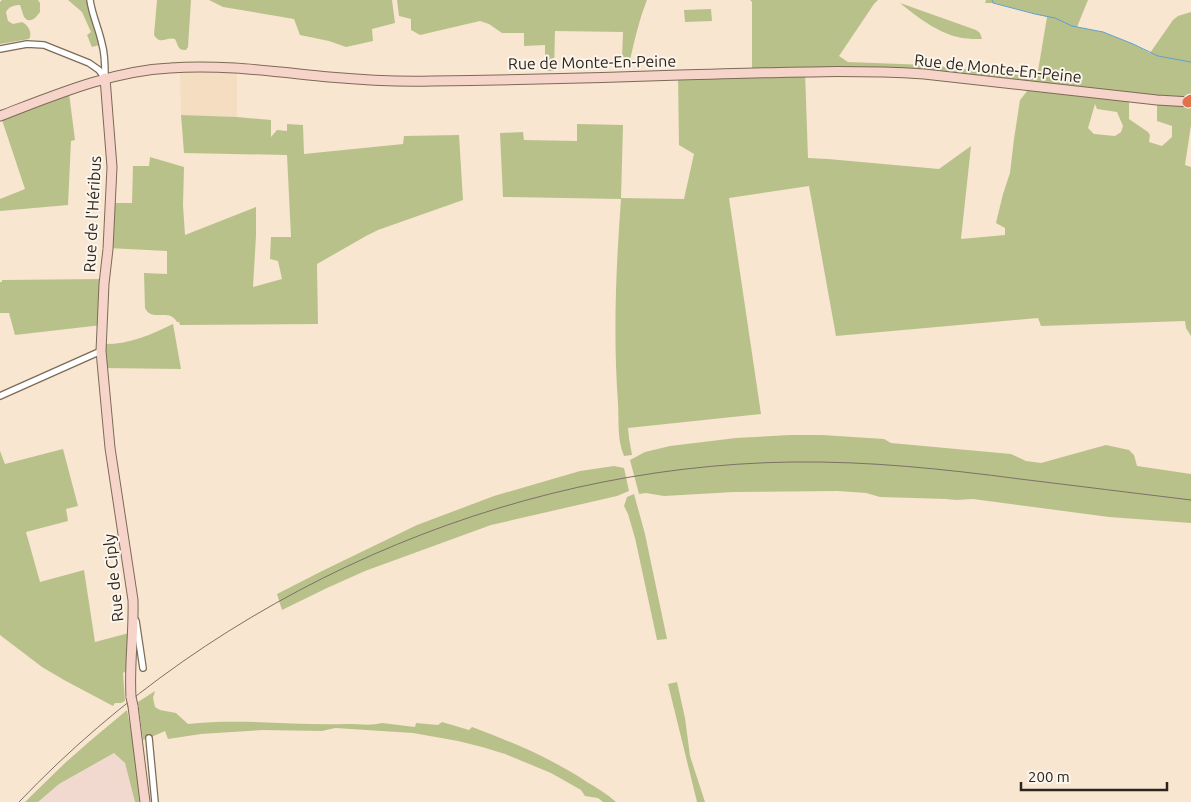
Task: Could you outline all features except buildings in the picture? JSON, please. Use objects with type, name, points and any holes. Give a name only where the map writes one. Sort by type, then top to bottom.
[{"type":"main road","name":"Rue de Monte-En-Peine","points":[[0,116],[105,78],[146,70],[201,67],[249,69],[384,81],[617,78],[780,72],[867,72],[924,74],[1157,100],[1190,101]]},
{"type":"main road","name":"Rue de l'Héribus","points":[[101,351],[112,168],[105,78]]},
{"type":"main road","name":"Rue de Ciply","points":[[101,351],[110,448],[133,600],[134,618],[130,674],[145,802]]},
{"type":"street","points":[[90,0],[105,56],[105,78]]},
{"type":"street","points":[[0,49],[27,44],[44,45],[89,63],[99,70],[105,78]]},
{"type":"street","points":[[0,396],[101,351]]},
{"type":"street","points":[[133,600],[143,668]]},
{"type":"street","points":[[149,738],[155,802]]},
{"type":"shaded area","points":[[180,67],[237,68],[237,117],[181,115]]},
{"type":"shaded area","points":[[114,753],[125,763],[135,802],[38,802],[59,784]]},
{"type":"green space","points":[[2,0],[38,0],[40,12],[31,20],[27,20],[24,17],[20,5],[15,5],[6,12],[8,21],[13,24],[22,22],[26,25],[30,32],[29,39],[0,44],[0,2]]},
{"type":"green space","points":[[68,0],[90,0],[103,44],[92,47],[87,35],[91,32],[82,12]]},
{"type":"green space","points":[[157,0],[191,0],[188,47],[186,50],[180,49],[175,39],[159,40],[154,35]]},
{"type":"green space","points":[[209,0],[392,0],[395,23],[372,29],[373,41],[346,47],[329,41],[300,35],[294,19],[223,7]]},
{"type":"green space","points":[[397,0],[647,0],[639,22],[630,60],[622,58],[623,32],[555,31],[554,71],[545,71],[545,45],[524,46],[524,33],[502,33],[489,24],[480,21],[420,35],[411,30],[411,19],[399,16]]},
{"type":"green space","points":[[750,0],[878,0],[839,56],[848,62],[927,65],[1037,77],[1047,17],[994,3],[985,3],[986,0],[1088,0],[1077,27],[1103,32],[1150,53],[1173,20],[1178,16],[1191,12],[1191,96],[1187,98],[1129,97],[1129,119],[1148,132],[1150,135],[1149,142],[1162,146],[1172,137],[1172,126],[1157,121],[1157,100],[1178,106],[1191,107],[1191,125],[1185,165],[1191,167],[1191,336],[1186,328],[1185,321],[1041,326],[1038,318],[836,336],[809,186],[729,198],[761,414],[628,428],[632,455],[624,456],[619,437],[615,326],[621,199],[503,197],[500,133],[523,132],[524,140],[577,141],[577,124],[623,125],[621,198],[684,199],[694,154],[679,145],[678,75],[752,73],[752,2]],"holes":[[[805,72],[867,72],[1028,90],[1020,100],[1010,173],[996,223],[1005,228],[1005,235],[961,239],[971,146],[939,169],[808,158]],[[1095,104],[1097,109],[1117,112],[1123,126],[1121,132],[1115,136],[1094,134],[1088,128]]]},
{"type":"green space","points":[[900,3],[976,30],[980,33],[982,39],[962,38],[945,33],[921,19]]},
{"type":"green space","points":[[711,9],[712,21],[685,22],[684,10]]},
{"type":"green space","points":[[69,93],[75,140],[71,141],[68,205],[0,211],[0,199],[25,189],[2,120]]},
{"type":"green space","points":[[181,115],[271,120],[271,137],[277,130],[287,131],[287,124],[303,125],[304,154],[403,144],[404,136],[459,135],[463,200],[378,230],[317,264],[318,324],[180,325],[179,322],[170,316],[152,314],[145,308],[144,273],[167,274],[167,251],[108,248],[110,203],[132,203],[133,166],[149,166],[150,157],[184,167],[183,205],[185,235],[256,207],[253,287],[282,279],[278,261],[270,259],[271,237],[291,237],[287,155],[184,153]]},
{"type":"green space","points":[[105,279],[102,325],[15,335],[9,313],[0,313],[0,282],[2,280]]},
{"type":"green space","points":[[173,324],[181,369],[103,368],[102,344],[121,343],[139,338]]},
{"type":"green space","points":[[790,435],[884,439],[891,443],[1011,454],[1026,461],[1041,463],[1106,445],[1129,450],[1134,455],[1137,466],[1191,474],[1191,523],[1109,517],[973,499],[880,497],[866,493],[837,491],[734,492],[664,496],[646,493],[639,494],[630,460],[645,452],[670,446],[736,438]]},
{"type":"green space","points":[[63,449],[78,506],[66,509],[68,521],[26,532],[40,582],[84,570],[95,642],[129,633],[131,668],[123,673],[125,701],[115,703],[113,706],[42,667],[0,635],[0,451],[5,464]]},
{"type":"green space","points":[[614,466],[624,468],[629,491],[617,496],[491,525],[365,571],[282,610],[277,594],[417,525],[494,496],[580,471]]},
{"type":"green space","points":[[634,494],[645,534],[667,639],[657,640],[635,538],[624,506],[627,497]]},
{"type":"green space","points":[[677,682],[685,718],[690,756],[705,802],[697,802],[668,684]]},
{"type":"green space","points":[[155,691],[153,698],[155,707],[160,710],[176,713],[188,724],[228,722],[369,725],[382,723],[415,727],[416,723],[438,725],[442,722],[469,730],[472,727],[545,758],[573,773],[616,802],[603,802],[598,798],[585,796],[581,790],[551,773],[505,754],[458,741],[413,733],[335,728],[322,731],[263,730],[201,734],[168,739],[165,731],[143,740],[138,702]]},
{"type":"green space","points":[[127,710],[144,802],[135,802],[125,763],[114,753],[59,784],[38,802],[25,802],[65,763]]},
{"type":"waterway","points":[[992,0],[993,3],[1055,18],[1072,26],[1103,32],[1158,56],[1191,62]]},
{"type":"railway","points":[[19,802],[97,728],[183,661],[275,604],[372,555],[473,516],[577,487],[684,469],[821,462],[935,469],[1191,500]]}]
